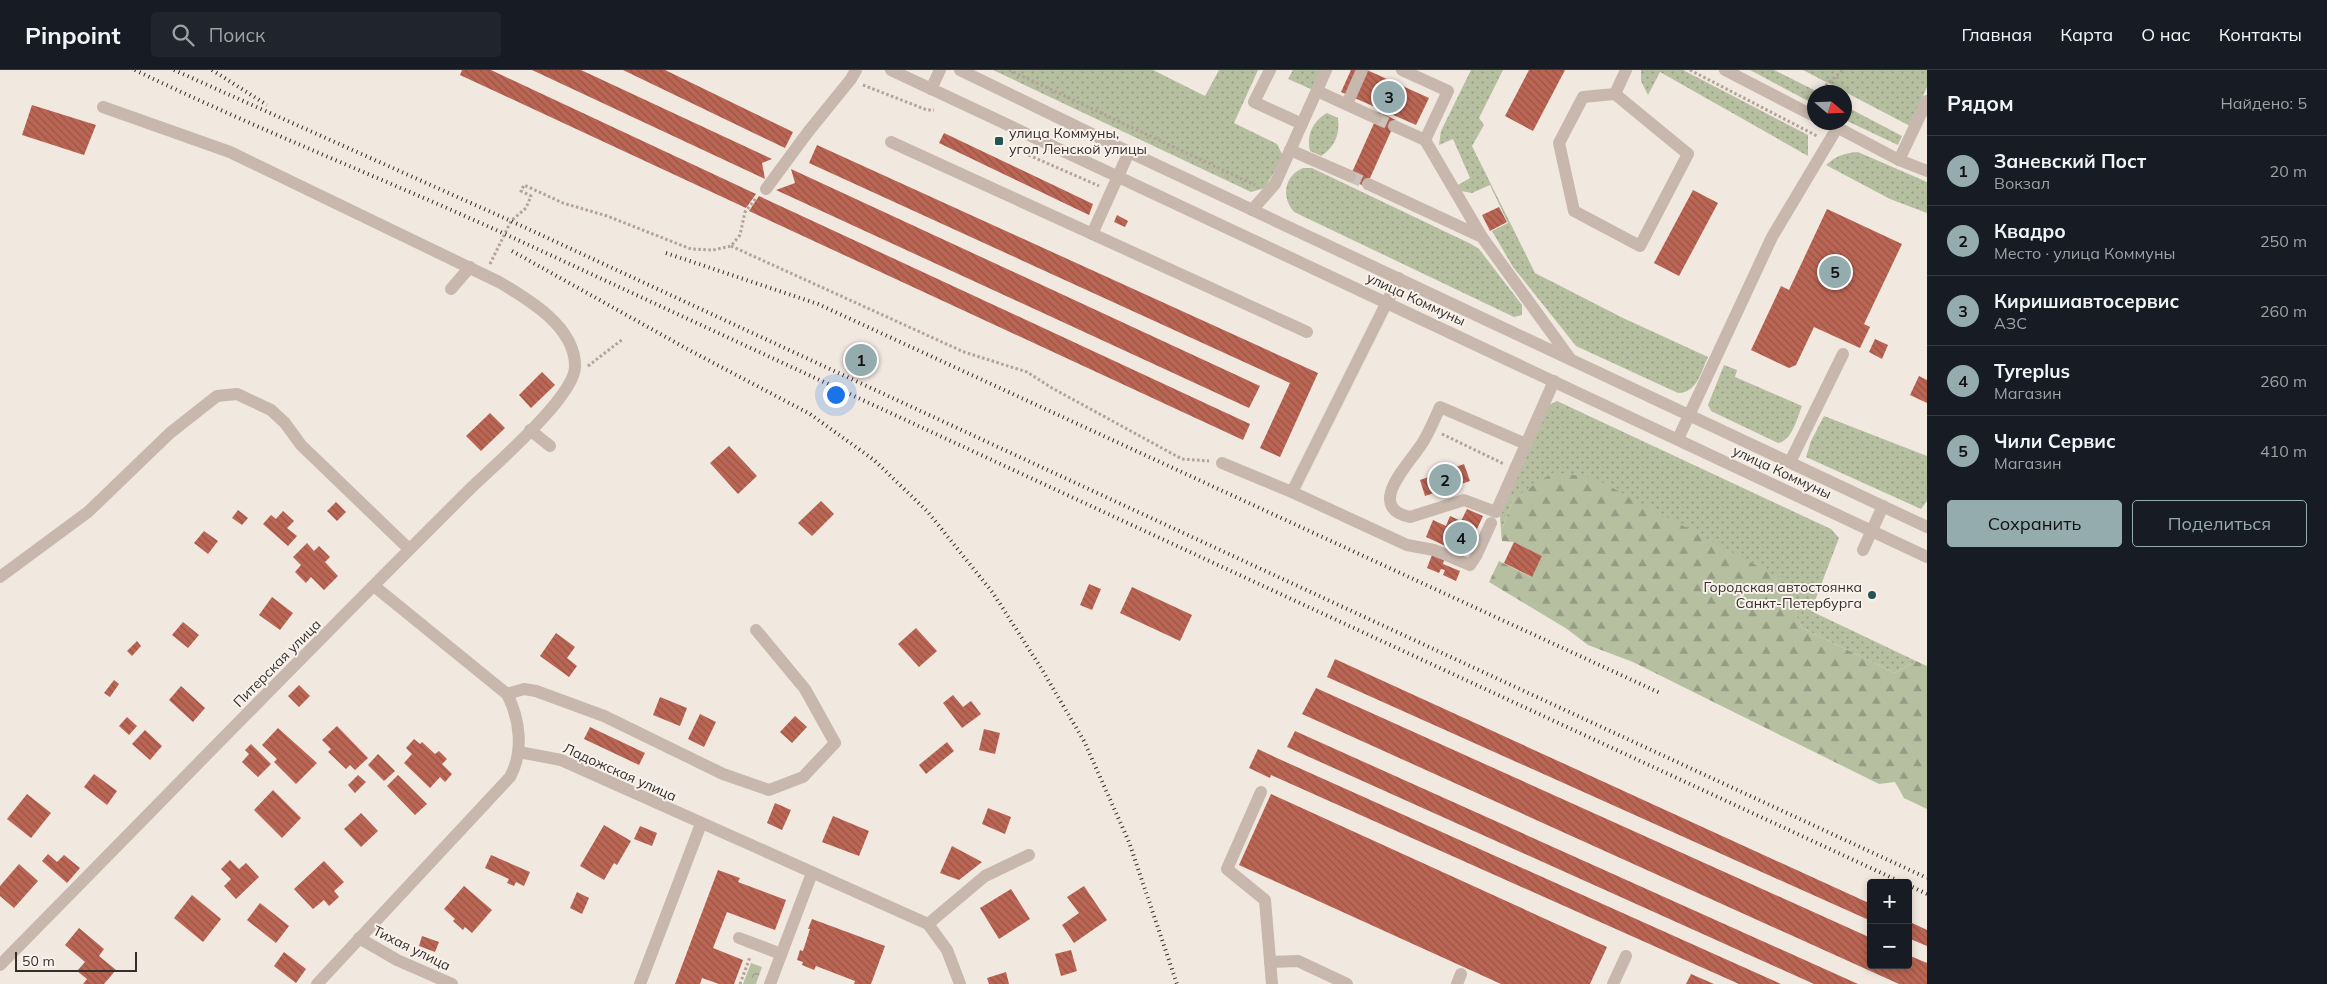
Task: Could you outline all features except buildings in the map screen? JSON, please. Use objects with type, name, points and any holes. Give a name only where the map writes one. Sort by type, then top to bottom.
[{"type":"street","name":"улица Коммуны","points":[[891,70],[1927,557]]},
{"type":"street","points":[[931,88],[940,70]]},
{"type":"street","name":"улица Коммуны","points":[[960,70],[1128,152],[1926,525]]},
{"type":"street","points":[[1270,70],[1254,102],[1302,124]]},
{"type":"street","points":[[1252,210],[1275,184],[1326,70]]},
{"type":"street","points":[[1346,104],[1362,70]]},
{"type":"street","points":[[1402,70],[1448,91],[1425,140]]},
{"type":"street","points":[[1615,94],[1626,70]]},
{"type":"street","points":[[1725,70],[1807,112]]},
{"type":"street","points":[[766,189],[854,74]]},
{"type":"street","points":[[1317,91],[1376,118]]},
{"type":"street","points":[[1615,94],[1688,154],[1640,246],[1574,211],[1558,143],[1583,96],[1615,94]]},
{"type":"street","points":[[1899,160],[1927,101]]},
{"type":"street","points":[[103,107],[230,152],[470,267],[533,302],[558,325],[573,350],[575,367],[572,379]]},
{"type":"street","points":[[1394,126],[1425,140],[1482,237],[1570,359]]},
{"type":"street","points":[[1678,439],[1772,237],[1829,142],[1831,130]]},
{"type":"street","points":[[1842,130],[1899,160],[1927,171]]},
{"type":"street","points":[[891,142],[1308,332]]},
{"type":"street","points":[[1290,150],[1350,176]]},
{"type":"street","points":[[1092,234],[1128,152]]},
{"type":"street","points":[[1368,184],[1482,237]]},
{"type":"street","points":[[451,289],[470,267]]},
{"type":"street","points":[[1292,492],[1399,278]]},
{"type":"street","points":[[1790,462],[1843,354]]},
{"type":"street","name":"Питерская улица","points":[[0,965],[409,549],[530,430],[554,405],[572,379]]},
{"type":"street","points":[[1526,444],[1440,407],[1424,442],[1392,485],[1390,501],[1394,510],[1410,517],[1464,500],[1496,512],[1554,381]]},
{"type":"street","points":[[0,577],[88,512],[170,433],[217,396],[237,394],[271,410],[285,423],[300,445],[409,549]]},
{"type":"street","points":[[530,430],[550,446]]},
{"type":"street","points":[[1222,463],[1292,492],[1408,546],[1434,550],[1470,565],[1491,523]]},
{"type":"street","points":[[1863,550],[1883,506]]},
{"type":"street","points":[[316,984],[510,778],[517,765],[519,752],[515,710],[507,694],[374,586]]},
{"type":"street","points":[[507,694],[524,689],[536,691],[604,716],[723,774],[769,790],[803,777],[834,744],[805,689],[756,630]]},
{"type":"street","name":"Ладожская улица","points":[[519,752],[561,760],[928,924]]},
{"type":"street","points":[[1262,792],[1227,869],[1265,900],[1272,984]]},
{"type":"street","points":[[640,984],[701,824]]},
{"type":"street","points":[[960,984],[946,950],[928,924],[985,876],[1029,854]]},
{"type":"street","points":[[770,984],[812,873]]},
{"type":"street","name":"Тихая улица","points":[[359,938],[396,960],[452,984]]},
{"type":"street","points":[[739,938],[781,954]]},
{"type":"street","points":[[1613,984],[1626,956]]},
{"type":"street","points":[[1270,962],[1298,961],[1348,984]]},
{"type":"path","points":[[1009,70],[1268,191]]},
{"type":"path","points":[[1690,70],[1829,142]]},
{"type":"path","points":[[1826,85],[1843,70]]},
{"type":"path","points":[[854,74],[878,92],[934,110]]},
{"type":"path","points":[[1024,153],[1111,191]]},
{"type":"path","points":[[490,266],[491,260],[501,245],[511,222],[526,208],[531,196],[521,191],[524,185],[563,203],[607,216],[692,249],[713,250],[731,246],[964,352],[1027,372],[1052,388],[1182,459],[1222,463]]},
{"type":"path","points":[[731,246],[740,235],[745,212],[759,194],[766,189]]},
{"type":"path","points":[[572,379],[623,339]]},
{"type":"path","points":[[1430,429],[1515,469]]},
{"type":"green space","points":[[993,70],[1153,70],[1205,96],[1219,70],[1258,70],[1234,123],[1277,144],[1283,156],[1265,188],[1251,192]]},
{"type":"green space","points":[[1293,70],[1322,70],[1313,90],[1288,79]]},
{"type":"green space","points":[[1471,70],[1503,70],[1479,118],[1484,125],[1472,146],[1535,273],[1623,318],[1708,357],[1697,381],[1690,389],[1678,393],[1576,346],[1513,267],[1492,231],[1508,223],[1490,185],[1472,193],[1461,191],[1458,185],[1470,178],[1453,139],[1439,145],[1441,131]]},
{"type":"green space","points":[[1641,70],[1683,70],[1808,135],[1808,156],[1660,72],[1648,95],[1641,81]]},
{"type":"green space","points":[[1750,70],[1774,70],[1807,86],[1807,100]]},
{"type":"green space","points":[[1803,70],[1927,70],[1927,87],[1910,126],[1852,96],[1852,85],[1832,85]]},
{"type":"green space","points":[[1852,110],[1902,136],[1898,145],[1852,123]]},
{"type":"green space","points":[[1327,113],[1338,118],[1338,129],[1330,149],[1321,156],[1310,151],[1309,139],[1314,124]]},
{"type":"green space","points":[[1858,152],[1927,182],[1927,213],[1890,199],[1826,165],[1840,156]]},
{"type":"green space","points":[[1303,168],[1312,168],[1479,249],[1522,305],[1522,315],[1514,317],[1294,212],[1287,200],[1286,187],[1292,176]]},
{"type":"green space","points":[[1724,365],[1737,370],[1735,377],[1802,406],[1787,438],[1778,443],[1711,411],[1708,405]]},
{"type":"green space","points":[[1557,401],[1831,529],[1839,538],[1811,611],[1916,661],[1895,673],[1802,628],[1779,578],[1514,498],[1501,531],[1500,515],[1549,405]]},
{"type":"green space","points":[[1824,416],[1927,456],[1927,501],[1921,509],[1806,457],[1811,441]]},
{"type":"green space","points":[[1554,472],[1594,478],[1780,578],[1802,628],[1895,673],[1916,661],[1927,666],[1927,809],[1904,798],[1895,782],[1879,784],[1633,662],[1588,645],[1567,629],[1489,582],[1499,561],[1531,577],[1542,556],[1514,542],[1502,541],[1501,531],[1514,498]]},
{"type":"green space","points":[[751,963],[762,967],[756,984],[743,984]]},
{"type":"tunnel","points":[[1376,118],[1394,126]]},
{"type":"tunnel","points":[[1350,176],[1368,184]]},
{"type":"railway","points":[[135,70],[227,113],[505,234],[1894,879]]},
{"type":"railway","points":[[174,70],[511,221],[1927,878]]},
{"type":"railway","points":[[212,70],[267,105]]},
{"type":"railway","points":[[512,251],[689,350],[810,414],[874,460],[927,511],[993,593],[1041,668],[1084,741],[1129,842],[1177,984]]},
{"type":"railway","points":[[666,253],[818,304],[1660,693]]},
{"type":"railway","points":[[1912,887],[1927,894]]},
{"type":"place","name":"Киришиавтосервис","points":[[1389,97]]},
{"type":"place","name":"улица Коммуны, угол Ленской улицы","points":[[999,141]]},
{"type":"place","name":"Чили Сервис","points":[[1835,272]]},
{"type":"place","name":"Заневский Пост","points":[[861,360]]},
{"type":"place","name":"Квадро","points":[[1445,480]]},
{"type":"place","name":"Tyreplus","points":[[1461,538]]},
{"type":"place","name":"Городская автостоянка Санкт-Петербурга","points":[[1872,595]]}]
